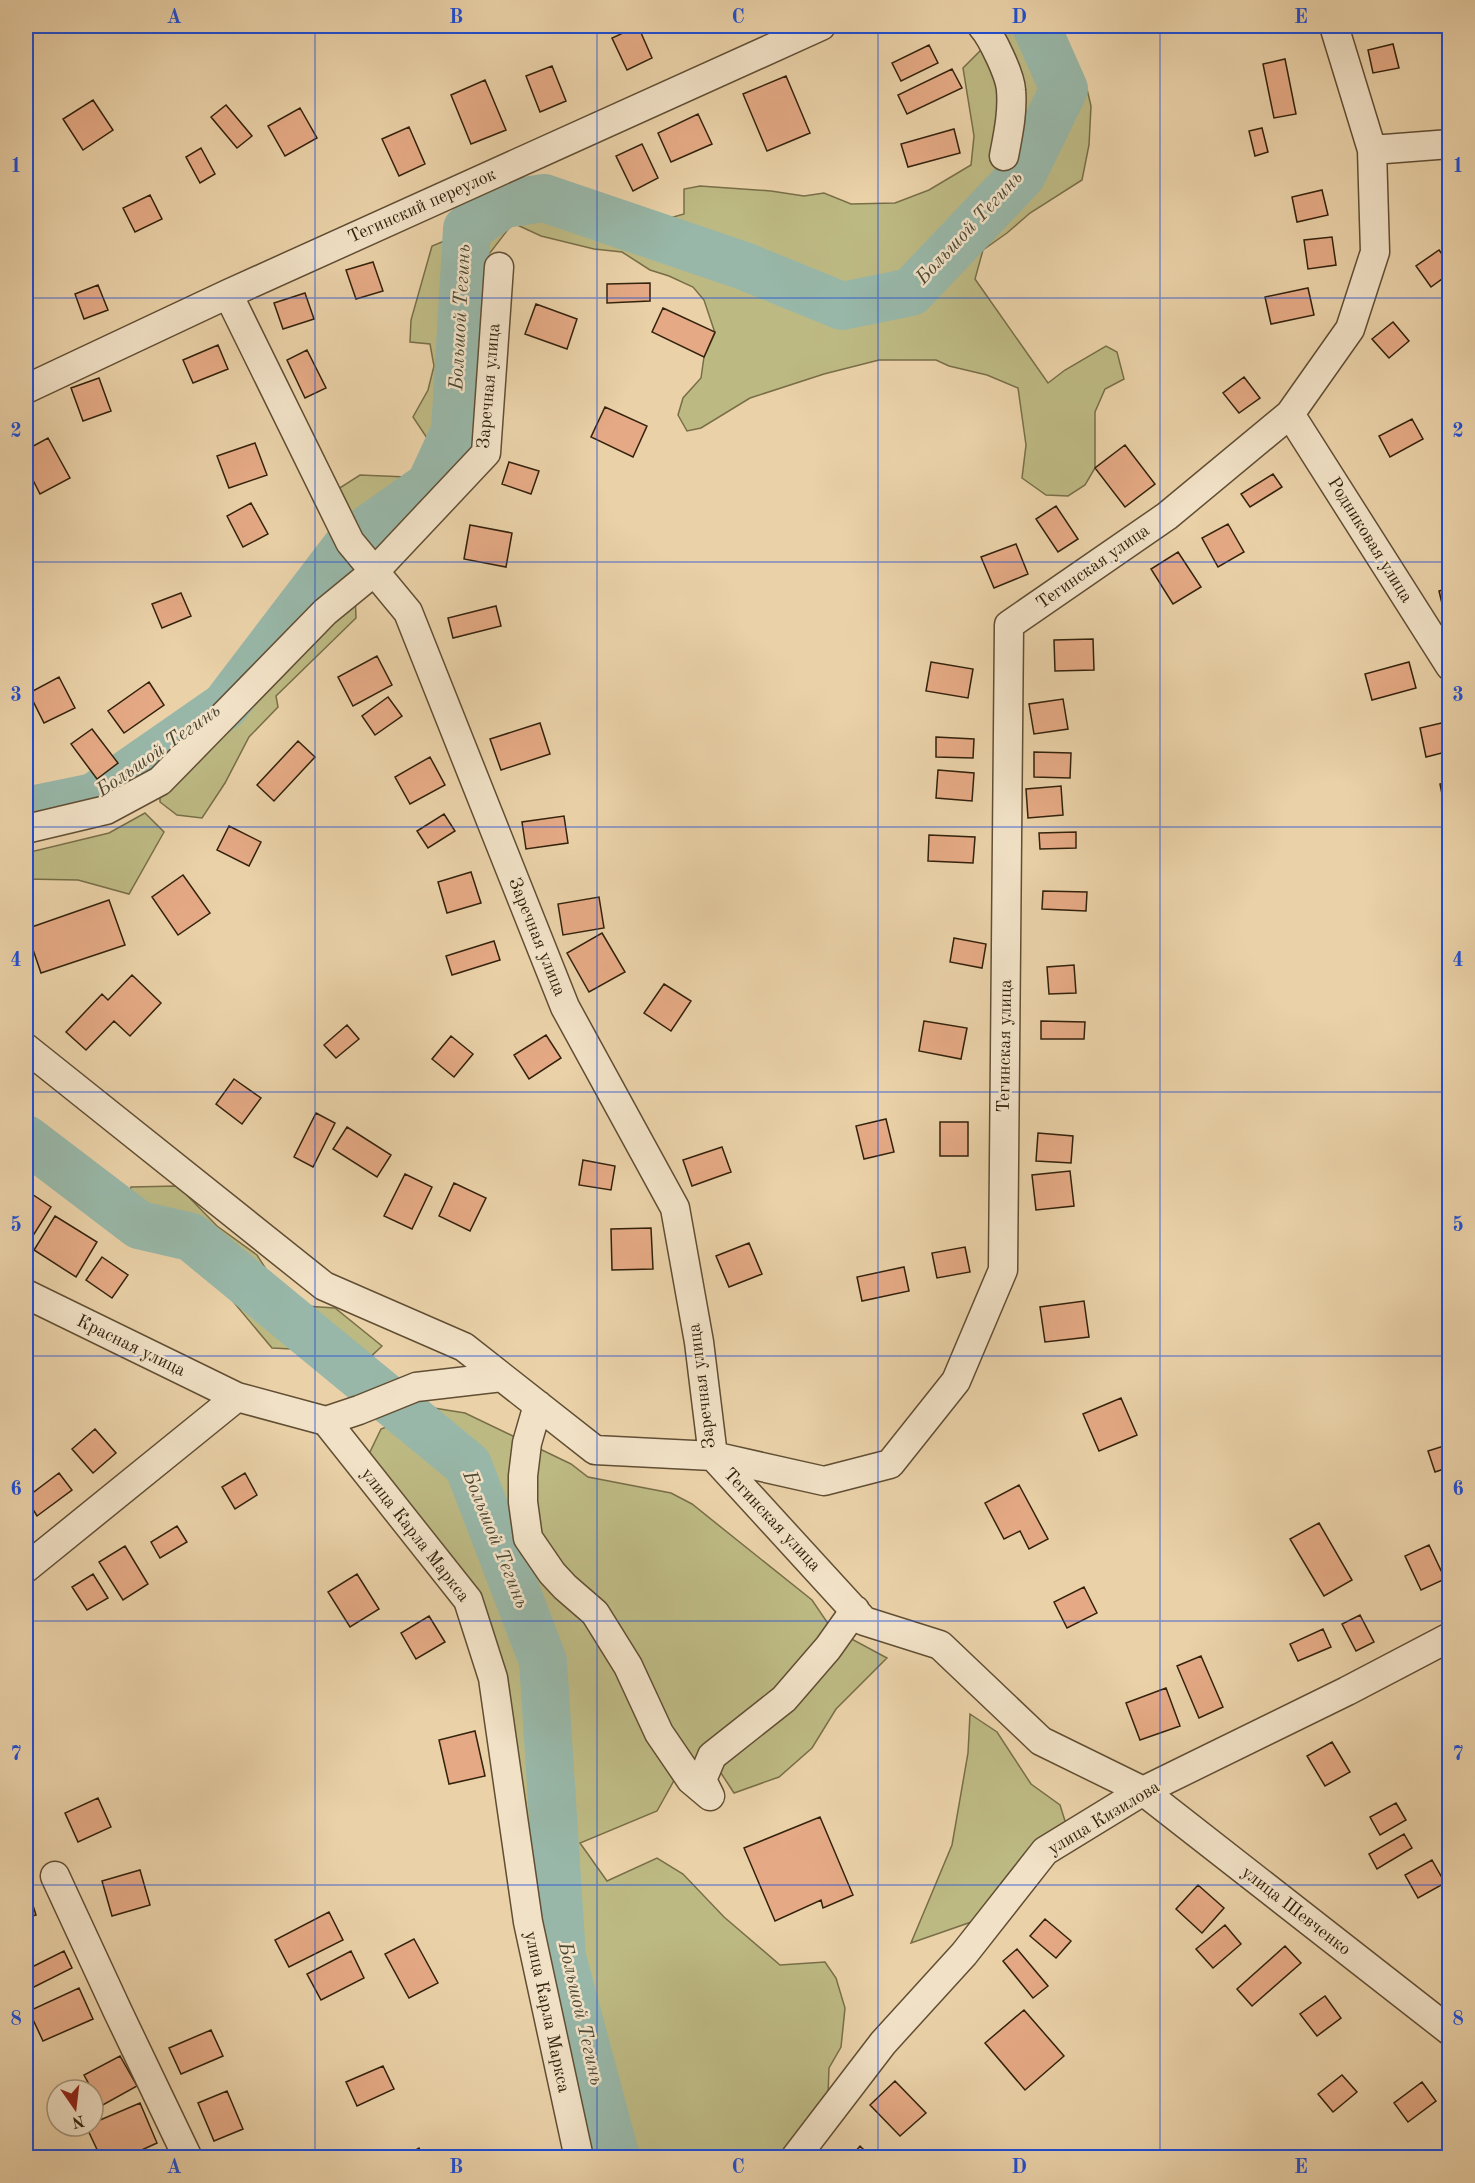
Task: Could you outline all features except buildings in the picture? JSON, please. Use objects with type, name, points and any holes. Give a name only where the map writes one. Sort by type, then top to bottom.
[{"type":"street","name":"Тегинский переулок","points":[[26,389],[228,294],[820,26]]},
{"type":"street","points":[[982,26],[993,38],[1012,88],[1004,156]]},
{"type":"street","name":"Тегинская улица","points":[[713,1456],[824,1481],[890,1464],[956,1382],[1003,1269],[1009,625],[1167,516],[1290,414],[1350,329],[1375,252],[1372,150],[1334,26]]},
{"type":"street","points":[[1372,150],[1449,144]]},
{"type":"street","name":"Заречная улица","points":[[26,829],[106,810],[160,781],[325,612],[375,571],[486,453],[499,267]]},
{"type":"street","name":"Заречная улица","points":[[26,1048],[324,1286],[464,1347],[595,1450],[713,1456],[699,1342],[675,1208],[565,1007],[408,612],[350,542],[228,294]]},
{"type":"street","name":"Родниковая улица","points":[[1290,414],[1449,666]]},
{"type":"street","name":"Красная улица","points":[[26,1294],[237,1397]]},
{"type":"street","points":[[26,1568],[237,1397],[326,1421],[416,1387],[502,1377]]},
{"type":"street","points":[[538,1406],[528,1443],[523,1476],[523,1502],[528,1538],[552,1573],[595,1613],[628,1666],[659,1733],[691,1780],[710,1796],[702,1780],[712,1756],[784,1699],[828,1648],[855,1610]]},
{"type":"street","name":"улица Карла Маркса","points":[[326,1421],[468,1600],[493,1678],[528,1922],[579,2157]]},
{"type":"street","name":"Тегинская улица","points":[[713,1456],[864,1621],[940,1645],[1041,1742],[1143,1791]]},
{"type":"street","name":"улица Кизилова","points":[[795,2157],[883,2043],[964,1954],[1045,1851],[1143,1791],[1347,1691],[1449,1637]]},
{"type":"street","name":"улица Шевченко","points":[[1143,1791],[1449,2031]]},
{"type":"street","points":[[55,1876],[188,2157]]},
{"type":"shaded area","points":[[982,26],[1053,26],[1064,60],[1087,89],[1091,106],[1089,145],[1082,180],[1030,213],[983,250],[975,279],[1048,383],[1065,370],[1106,346],[1117,352],[1124,379],[1105,389],[1095,412],[1095,468],[1085,485],[1068,496],[1046,495],[1022,478],[1026,445],[1018,388],[987,375],[949,366],[936,360],[879,360],[824,374],[750,398],[701,428],[687,431],[678,415],[683,398],[701,378],[704,357],[715,333],[704,300],[693,287],[650,270],[622,252],[594,249],[541,236],[513,223],[486,258],[478,293],[472,332],[478,396],[476,428],[468,463],[446,485],[414,506],[405,522],[386,540],[373,546],[354,519],[338,489],[360,475],[407,477],[427,467],[429,441],[413,417],[428,390],[434,366],[430,344],[410,342],[411,320],[432,246],[498,219],[513,222],[524,188],[540,181],[572,198],[615,208],[656,222],[684,214],[684,189],[700,186],[771,191],[804,196],[824,193],[851,204],[895,203],[929,190],[971,165],[974,136],[963,68],[993,38]]},
{"type":"shaded area","points":[[331,555],[354,568],[356,618],[276,696],[278,707],[249,737],[225,783],[202,818],[177,815],[160,802],[160,781],[277,651],[285,607]]},
{"type":"shaded area","points":[[145,813],[164,832],[129,894],[78,880],[26,879],[26,853],[109,833]]},
{"type":"shaded area","points":[[178,1186],[217,1226],[257,1255],[289,1305],[335,1308],[382,1346],[344,1382],[311,1350],[272,1348],[200,1262],[159,1239],[126,1203],[131,1187]]},
{"type":"shaded area","points":[[434,1408],[465,1413],[571,1464],[588,1477],[671,1493],[692,1504],[812,1600],[831,1628],[887,1658],[836,1709],[812,1748],[779,1777],[734,1793],[719,1770],[681,1768],[657,1811],[580,1843],[607,1881],[657,1858],[683,1874],[724,1917],[780,1965],[825,1962],[836,1978],[845,2008],[841,2047],[829,2068],[828,2096],[785,2157],[579,2157],[468,1600],[369,1454],[381,1429]]},
{"type":"shaded area","points":[[970,1714],[997,1732],[1031,1784],[1060,1805],[1066,1824],[977,1920],[911,1943],[952,1845],[968,1753]]},
{"type":"waterway","name":"Большой Тегинь","points":[[26,811],[94,797],[225,706],[350,542],[430,485],[455,431],[467,229],[504,204],[544,198],[744,266],[842,306],[911,292],[1022,175],[1064,89],[1036,26]]},
{"type":"waterway","name":"Большой Тегинь","points":[[26,1139],[139,1225],[191,1237],[468,1465],[543,1661],[562,1957],[616,2158]]}]
